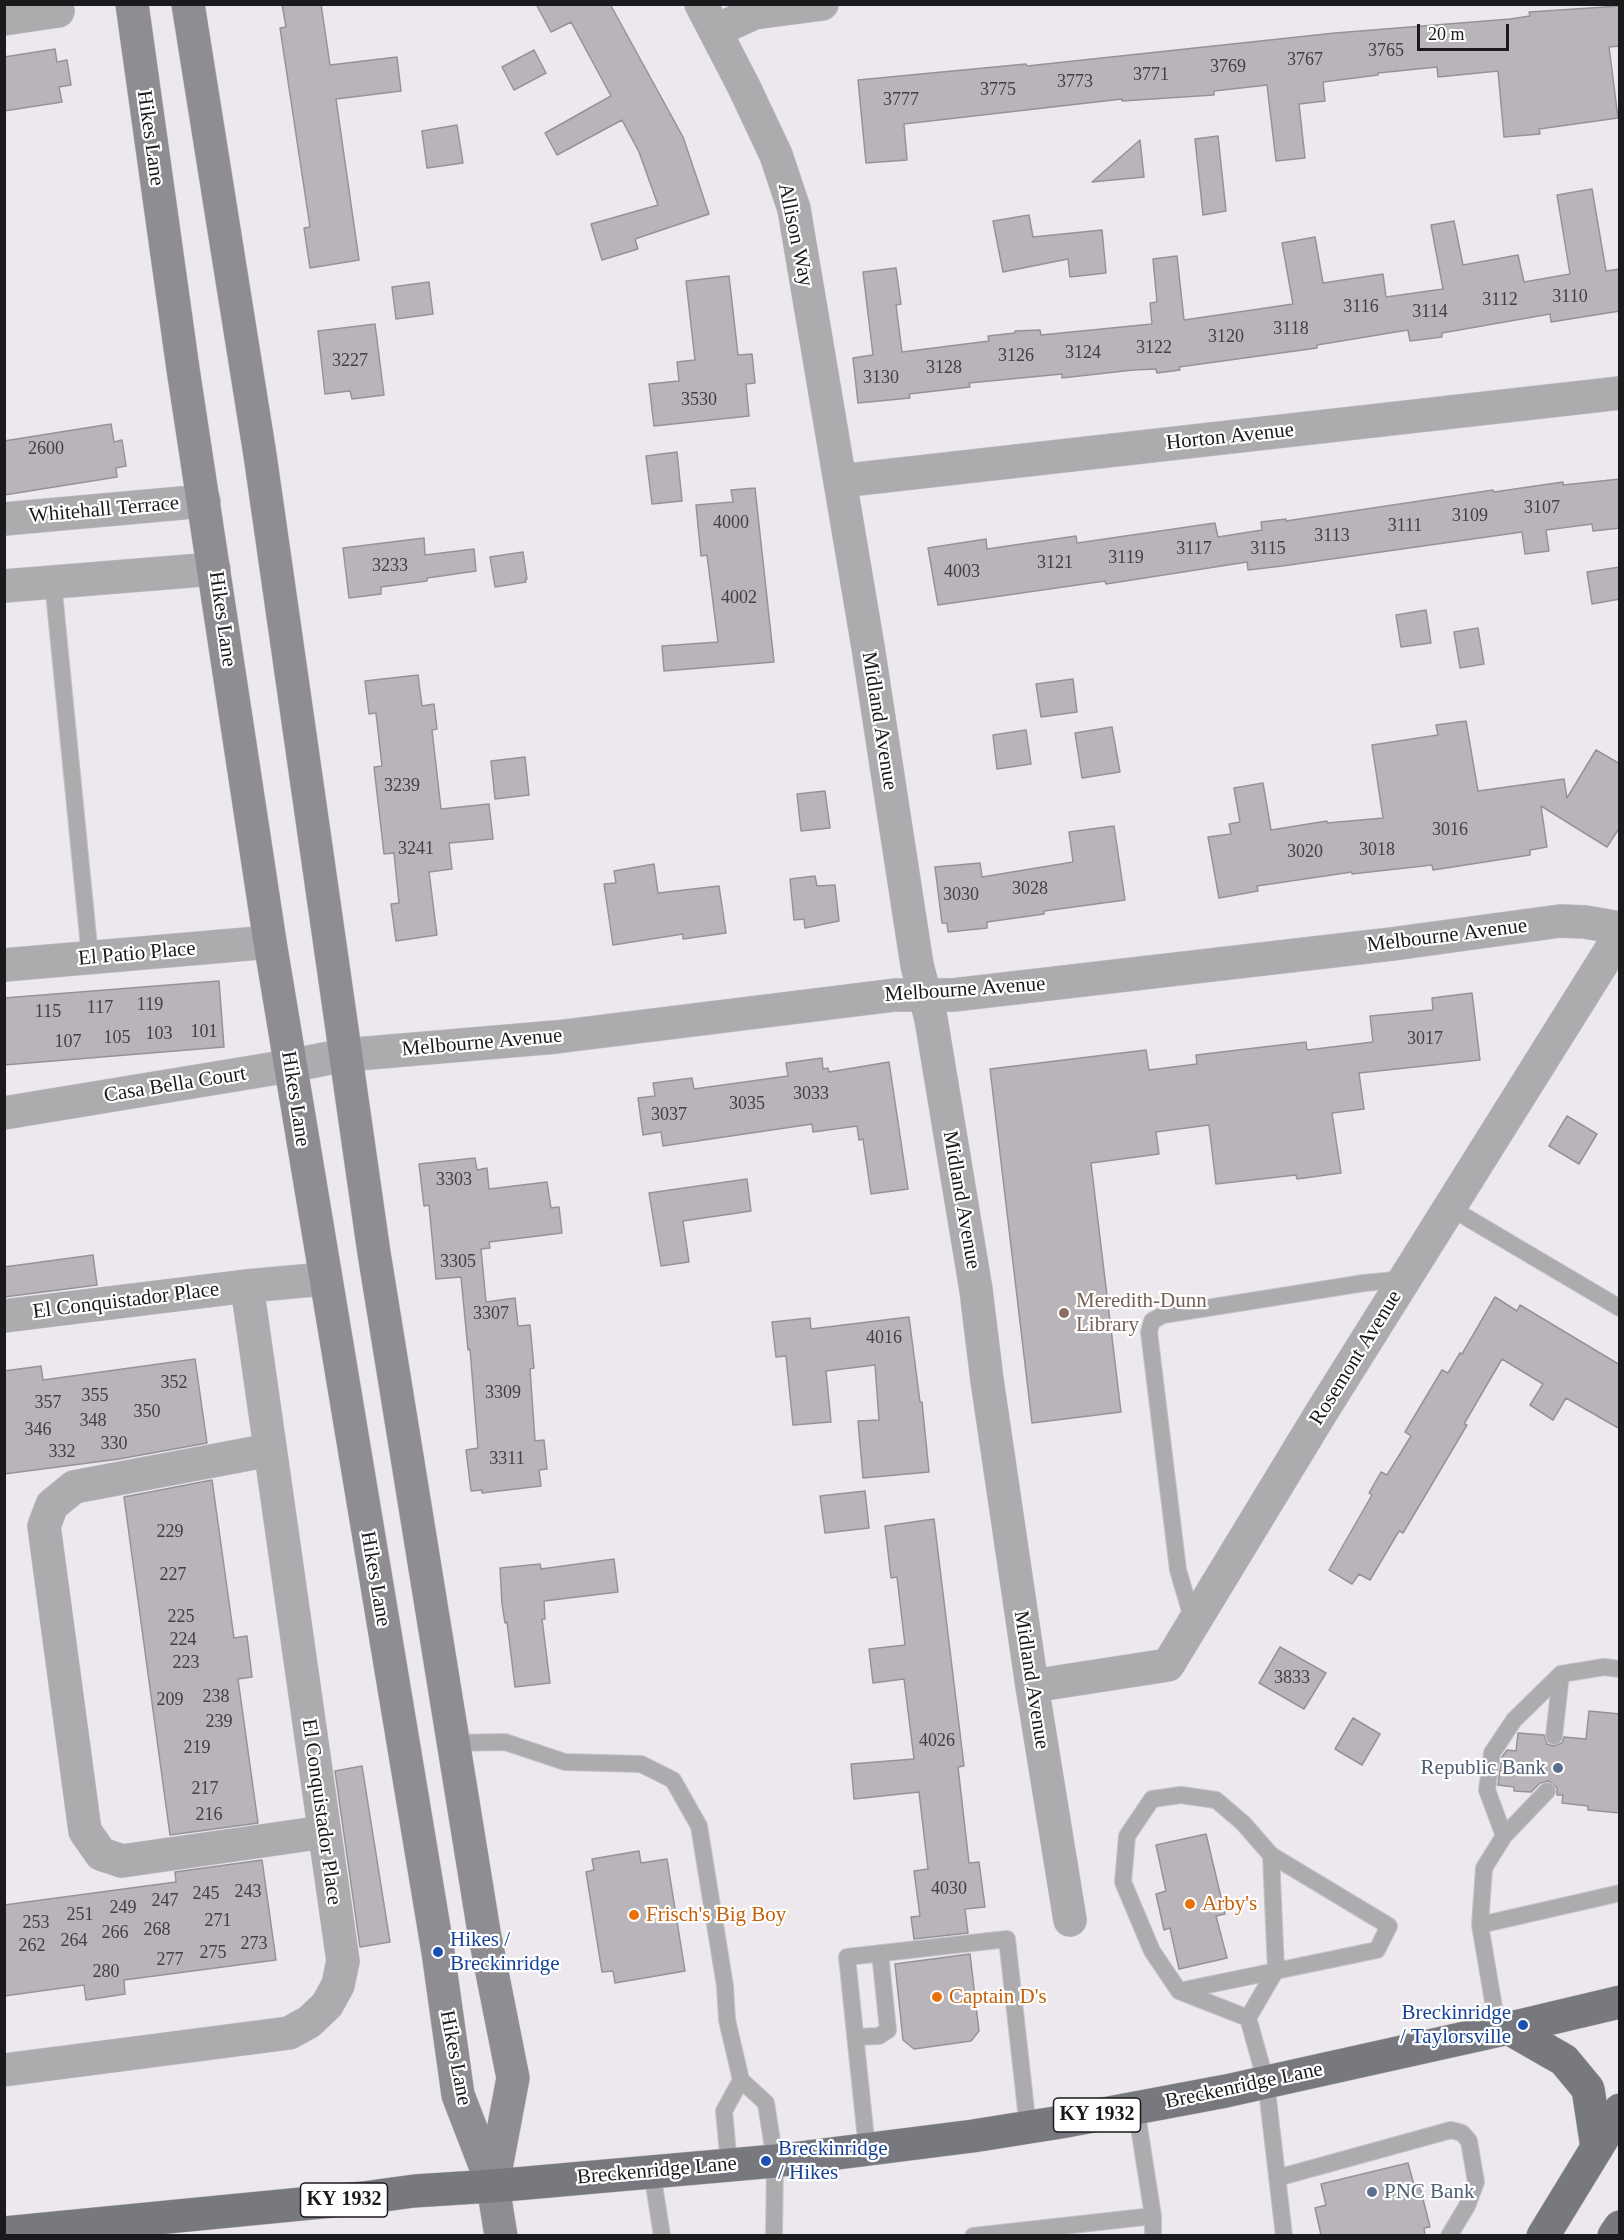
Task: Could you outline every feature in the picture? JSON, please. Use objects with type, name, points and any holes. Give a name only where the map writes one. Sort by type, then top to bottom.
[{"type":"main road","name":"Hikes Lane","points":[[132,4],[289,1066],[438,1952],[458,2095],[493,2186],[501,2235]]},
{"type":"main road","name":"Hikes Lane","points":[[188,4],[260,455],[374,1253],[484,1932],[513,2078],[493,2186]]},
{"type":"main road","name":"Breckenridge Lane","points":[[4,2233],[414,2192],[775,2161],[1028,2128],[1266,2082],[1620,2002]]},
{"type":"main road","points":[[1503,2030],[1564,2060],[1588,2089],[1597,2148]]},
{"type":"main road","points":[[1543,2235],[1620,2110]]},
{"type":"main road","points":[[1614,2235],[1620,2227]]},
{"type":"street","points":[[708,18],[822,4]]},
{"type":"street","points":[[4,19],[58,11]]},
{"type":"street","name":"Allison Way","points":[[708,18],[776,155],[794,209],[840,481]]},
{"type":"street","name":"Horton Avenue","points":[[840,481],[1620,393]]},
{"type":"street","name":"Midland Avenue","points":[[840,481],[917,965],[931,1019],[976,1290],[1032,1686],[1070,1920]]},
{"type":"street","name":"Whitehall Terrace","points":[[4,519],[204,501]]},
{"type":"street","points":[[4,586],[214,569]]},
{"type":"street","name":"Melbourne Avenue","points":[[345,1054],[555,1037],[895,995],[977,993],[1392,944],[1560,921],[1585,922],[1620,928]]},
{"type":"street","name":"Rosemont Avenue","points":[[1032,1686],[1168,1665],[1321,1413],[1620,935]]},
{"type":"street","name":"El Patio Place","points":[[4,965],[270,942]]},
{"type":"street","name":"Casa Bella Court","points":[[4,1113],[289,1066],[345,1054]]},
{"type":"street","name":"El Conquistador Place","points":[[4,1316],[247,1286],[324,1279]]},
{"type":"street","name":"El Conquistador Place","points":[[4,2070],[289,2033],[309,2022],[327,2005],[338,1985],[343,1961],[247,1286]]},
{"type":"street","points":[[270,1450],[74,1487],[52,1505],[44,1526],[85,1831],[101,1854],[122,1861],[324,1832]]},
{"type":"lane","points":[[53,582],[90,957]]},
{"type":"lane","points":[[1449,1207],[1620,1308]]},
{"type":"lane","points":[[1194,1624],[1178,1570],[1149,1332],[1152,1321],[1163,1315],[1364,1283],[1404,1279]]},
{"type":"lane","points":[[1504,1836],[1487,1790],[1492,1753],[1514,1720],[1561,1674],[1604,1667],[1620,1669]]},
{"type":"lane","points":[[1554,1736],[1561,1674]]},
{"type":"lane","points":[[455,1743],[506,1742],[565,1762],[641,1764],[673,1780],[699,1826],[725,1986],[727,2020],[741,2080],[766,2103],[775,2161],[774,2235]]},
{"type":"lane","points":[[1503,2030],[1480,1925],[1484,1868],[1504,1836],[1547,1791]]},
{"type":"lane","points":[[1179,1991],[1377,1950],[1389,1926],[1271,1855],[1243,1823],[1216,1800],[1181,1795],[1152,1799],[1127,1836],[1123,1882],[1152,1951],[1179,1991],[1248,2018]]},
{"type":"lane","points":[[1271,1855],[1276,1970],[1248,2018],[1266,2082],[1284,2235]]},
{"type":"lane","points":[[1480,1925],[1620,1893]]},
{"type":"lane","points":[[867,2149],[847,1957],[1007,1939],[1028,2128]]},
{"type":"lane","points":[[855,2037],[879,2036],[888,2030],[880,1953]]},
{"type":"lane","points":[[729,2165],[724,2111],[741,2080]]},
{"type":"lane","points":[[1136,2108],[1153,2216],[1153,2235]]},
{"type":"lane","points":[[1277,2178],[1451,2130],[1462,2133],[1469,2141],[1476,2182],[1467,2206],[1449,2235]]},
{"type":"lane","points":[[652,2172],[662,2235]]},
{"type":"lane","points":[[973,2235],[1153,2216]]},
{"type":"building","points":[[282,4],[321,4],[330,65],[397,57],[401,91],[336,99],[359,260],[310,268],[304,228],[310,227],[280,28],[286,27]]},
{"type":"building","points":[[536,4],[610,4],[683,137],[709,214],[635,239],[638,249],[602,260],[591,224],[658,205],[639,152],[622,120],[557,155],[545,133],[611,96],[571,22],[551,32]]},
{"type":"building","points":[[1620,6],[1620,46],[1609,47],[1618,118],[1539,129],[1540,134],[1504,137],[1498,71],[1438,77],[1437,67],[1323,82],[1325,101],[1299,104],[1305,158],[1276,161],[1267,85],[1214,91],[1214,95],[1122,101],[1122,99],[904,124],[907,160],[866,163],[858,80],[1026,64],[1027,66],[1335,33],[1510,19],[1530,16],[1529,12]]},
{"type":"building","points":[[55,49],[57,62],[67,60],[71,85],[59,87],[62,102],[4,111],[4,57]]},
{"type":"building","points":[[534,50],[546,73],[514,90],[502,67]]},
{"type":"building","points":[[457,125],[463,163],[427,168],[422,131]]},
{"type":"building","points":[[1218,136],[1226,211],[1203,215],[1195,139]]},
{"type":"building","points":[[1140,140],[1144,177],[1092,182]]},
{"type":"building","points":[[1592,189],[1606,271],[1620,269],[1620,311],[1551,322],[1550,314],[1442,333],[1442,337],[1410,341],[1408,330],[1317,345],[1317,348],[1179,367],[1180,370],[1157,373],[1156,369],[1133,370],[1062,378],[1062,374],[969,383],[970,387],[909,394],[910,398],[858,403],[853,358],[873,355],[863,272],[896,268],[901,304],[896,305],[902,352],[989,341],[988,336],[1015,333],[1015,331],[1040,330],[1041,335],[1152,324],[1150,303],[1157,302],[1153,259],[1177,256],[1184,320],[1293,304],[1282,243],[1315,237],[1323,283],[1383,274],[1386,297],[1443,289],[1431,225],[1454,221],[1463,265],[1518,255],[1524,282],[1570,274],[1557,195]]},
{"type":"building","points":[[1029,215],[1033,237],[1102,230],[1106,273],[1070,277],[1068,259],[1003,272],[993,221]]},
{"type":"building","points":[[729,276],[738,355],[752,354],[755,383],[746,384],[749,416],[654,426],[649,384],[679,381],[677,362],[695,360],[686,281]]},
{"type":"building","points":[[429,282],[433,314],[396,319],[392,287]]},
{"type":"building","points":[[375,324],[384,395],[352,399],[350,391],[325,394],[318,331]]},
{"type":"building","points":[[111,424],[114,442],[122,440],[126,466],[116,468],[117,477],[4,495],[4,441]]},
{"type":"building","points":[[677,452],[682,501],[652,504],[646,456]]},
{"type":"building","points":[[1620,479],[1620,528],[1593,531],[1592,524],[1546,530],[1549,551],[1525,554],[1522,532],[1248,570],[1247,562],[1106,584],[1105,581],[938,605],[928,548],[986,539],[987,549],[1076,536],[1077,543],[1215,523],[1218,537],[1262,530],[1261,522],[1286,519],[1286,521],[1493,490],[1494,492],[1563,482],[1563,485]]},
{"type":"building","points":[[755,488],[774,662],[664,671],[662,646],[718,642],[707,555],[701,556],[696,505],[733,502],[731,490]]},
{"type":"building","points":[[424,538],[425,555],[474,549],[476,571],[381,587],[381,594],[349,598],[343,548]]},
{"type":"building","points":[[523,552],[526,582],[495,587],[490,557]]},
{"type":"building","points":[[1620,567],[1620,599],[1592,604],[1587,572]]},
{"type":"building","points":[[1426,610],[1431,643],[1401,647],[1396,615]]},
{"type":"building","points":[[1478,628],[1484,664],[1460,668],[1454,632]]},
{"type":"building","points":[[418,675],[422,706],[434,704],[437,729],[432,730],[441,809],[489,804],[493,839],[449,843],[452,869],[429,872],[437,935],[396,941],[391,904],[399,903],[394,853],[384,854],[374,767],[382,766],[376,713],[369,714],[365,681]]},
{"type":"building","points":[[1073,679],[1077,712],[1041,717],[1036,684]]},
{"type":"building","points":[[1466,721],[1478,791],[1564,779],[1567,798],[1596,750],[1620,764],[1620,827],[1607,847],[1541,806],[1547,847],[1530,850],[1530,855],[1433,870],[1432,865],[1352,874],[1352,872],[1257,886],[1258,891],[1219,898],[1208,837],[1231,834],[1229,824],[1240,822],[1234,788],[1263,783],[1271,830],[1327,821],[1327,823],[1383,818],[1372,745],[1438,735],[1436,725]]},
{"type":"building","points":[[1112,727],[1120,772],[1082,778],[1075,733]]},
{"type":"building","points":[[1026,730],[1031,764],[997,769],[993,735]]},
{"type":"building","points":[[525,757],[529,795],[495,799],[491,761]]},
{"type":"building","points":[[825,791],[830,828],[801,831],[797,794]]},
{"type":"building","points":[[1114,826],[1125,900],[1044,911],[1044,914],[987,922],[987,928],[948,932],[947,923],[942,923],[935,867],[980,863],[982,877],[1073,862],[1069,832]]},
{"type":"building","points":[[654,864],[658,893],[719,886],[726,933],[683,939],[683,934],[613,945],[604,884],[616,883],[614,871]]},
{"type":"building","points":[[815,876],[817,886],[835,885],[839,921],[805,928],[804,919],[794,920],[790,879]]},
{"type":"building","points":[[219,981],[224,1047],[4,1065],[4,998]]},
{"type":"building","name":"Meredith-Dunn Library","points":[[1472,993],[1480,1060],[1359,1073],[1364,1109],[1332,1113],[1341,1173],[1297,1179],[1296,1175],[1216,1184],[1209,1125],[1156,1132],[1159,1154],[1091,1163],[1121,1412],[1032,1423],[990,1069],[1146,1050],[1149,1070],[1197,1064],[1196,1055],[1306,1042],[1307,1050],[1373,1042],[1370,1016],[1433,1010],[1432,998]]},
{"type":"building","points":[[822,1058],[823,1069],[828,1068],[829,1072],[889,1062],[908,1189],[871,1194],[863,1139],[859,1140],[857,1126],[813,1132],[812,1124],[663,1146],[661,1132],[643,1135],[638,1098],[655,1096],[653,1083],[692,1078],[694,1089],[788,1076],[786,1063]]},
{"type":"building","points":[[1567,1116],[1597,1134],[1579,1164],[1549,1146]]},
{"type":"building","points":[[475,1158],[477,1170],[487,1168],[489,1189],[547,1182],[551,1208],[559,1207],[562,1233],[489,1242],[490,1248],[481,1249],[486,1302],[515,1298],[518,1326],[530,1325],[534,1368],[530,1369],[535,1441],[544,1440],[547,1469],[539,1470],[541,1486],[482,1493],[482,1490],[471,1491],[466,1450],[478,1448],[470,1349],[468,1350],[461,1277],[436,1279],[429,1205],[424,1206],[419,1164]]},
{"type":"building","points":[[747,1179],[751,1211],[683,1221],[689,1262],[661,1266],[649,1193]]},
{"type":"building","points":[[93,1255],[97,1285],[4,1297],[4,1267]]},
{"type":"building","points":[[1495,1297],[1517,1311],[1520,1305],[1620,1365],[1620,1429],[1566,1398],[1553,1420],[1530,1405],[1543,1384],[1502,1359],[1464,1424],[1467,1425],[1403,1533],[1399,1531],[1370,1580],[1359,1574],[1352,1584],[1329,1570],[1372,1495],[1369,1493],[1381,1472],[1387,1475],[1411,1436],[1405,1432],[1442,1370],[1448,1373],[1460,1353],[1462,1354]]},
{"type":"building","points":[[909,1317],[920,1402],[922,1402],[929,1472],[863,1478],[858,1421],[879,1420],[875,1365],[826,1371],[831,1422],[793,1425],[786,1356],[776,1357],[772,1322],[810,1318],[811,1329]]},
{"type":"building","points":[[195,1359],[207,1443],[119,1459],[4,1474],[4,1371],[41,1366],[43,1380]]},
{"type":"building","points":[[212,1480],[234,1638],[247,1636],[252,1677],[238,1679],[258,1823],[170,1835],[124,1497]]},
{"type":"building","points":[[865,1491],[869,1528],[825,1533],[820,1496]]},
{"type":"building","points":[[934,1519],[964,1766],[958,1767],[969,1863],[979,1862],[985,1907],[965,1909],[968,1933],[914,1939],[911,1917],[920,1916],[914,1871],[928,1869],[919,1792],[854,1799],[851,1764],[914,1759],[904,1679],[873,1683],[869,1649],[905,1645],[897,1577],[891,1578],[885,1526]]},
{"type":"building","points":[[614,1559],[618,1592],[544,1601],[545,1619],[542,1619],[550,1683],[515,1687],[507,1622],[505,1623],[502,1604],[500,1568],[540,1564],[541,1569]]},
{"type":"building","points":[[1280,1647],[1326,1673],[1304,1709],[1259,1683]]},
{"type":"building","name":"Republic Bank","points":[[1589,1711],[1620,1714],[1620,1813],[1588,1810],[1588,1806],[1562,1803],[1563,1795],[1557,1795],[1557,1788],[1549,1781],[1540,1783],[1531,1792],[1514,1791],[1514,1787],[1498,1785],[1502,1757],[1507,1750],[1516,1751],[1518,1733],[1544,1735],[1547,1744],[1553,1746],[1562,1743],[1564,1737],[1586,1739]]},
{"type":"building","points":[[1353,1718],[1380,1734],[1362,1765],[1335,1749]]},
{"type":"building","points":[[362,1766],[390,1942],[360,1947],[335,1771]]},
{"type":"building","name":"Arby's","points":[[1206,1834],[1225,1914],[1216,1916],[1227,1958],[1179,1969],[1170,1928],[1164,1930],[1156,1894],[1166,1891],[1156,1845]]},
{"type":"building","name":"Frisch's Big Boy","points":[[639,1851],[641,1863],[667,1859],[685,1971],[615,1983],[613,1971],[602,1972],[586,1872],[594,1870],[592,1859]]},
{"type":"building","points":[[262,1860],[276,1960],[124,1980],[125,1994],[86,2000],[84,1985],[4,1996],[4,1905],[176,1882],[175,1872]]},
{"type":"building","name":"Captain D's","points":[[970,1954],[979,2031],[971,2041],[914,2049],[903,2040],[895,1964]]},
{"type":"building","name":"PNC Bank","points":[[1408,2163],[1414,2185],[1419,2183],[1430,2227],[1424,2228],[1425,2235],[1321,2235],[1315,2208],[1326,2205],[1321,2184]]},
{"type":"place","name":"Meredith-Dunn Library","points":[[1064,1313]]},
{"type":"place","name":"Republic Bank","points":[[1558,1768]]},
{"type":"place","name":"Arby's","points":[[1190,1904]]},
{"type":"place","name":"Frisch's Big Boy","points":[[634,1915]]},
{"type":"place","name":"Hikes / Breckinridge","points":[[438,1952]]},
{"type":"place","name":"Captain D's","points":[[937,1997]]},
{"type":"place","name":"Breckinridge / Taylorsville","points":[[1523,2025]]},
{"type":"place","name":"Breckinridge / Hikes","points":[[766,2161]]},
{"type":"place","name":"PNC Bank","points":[[1372,2192]]}]
